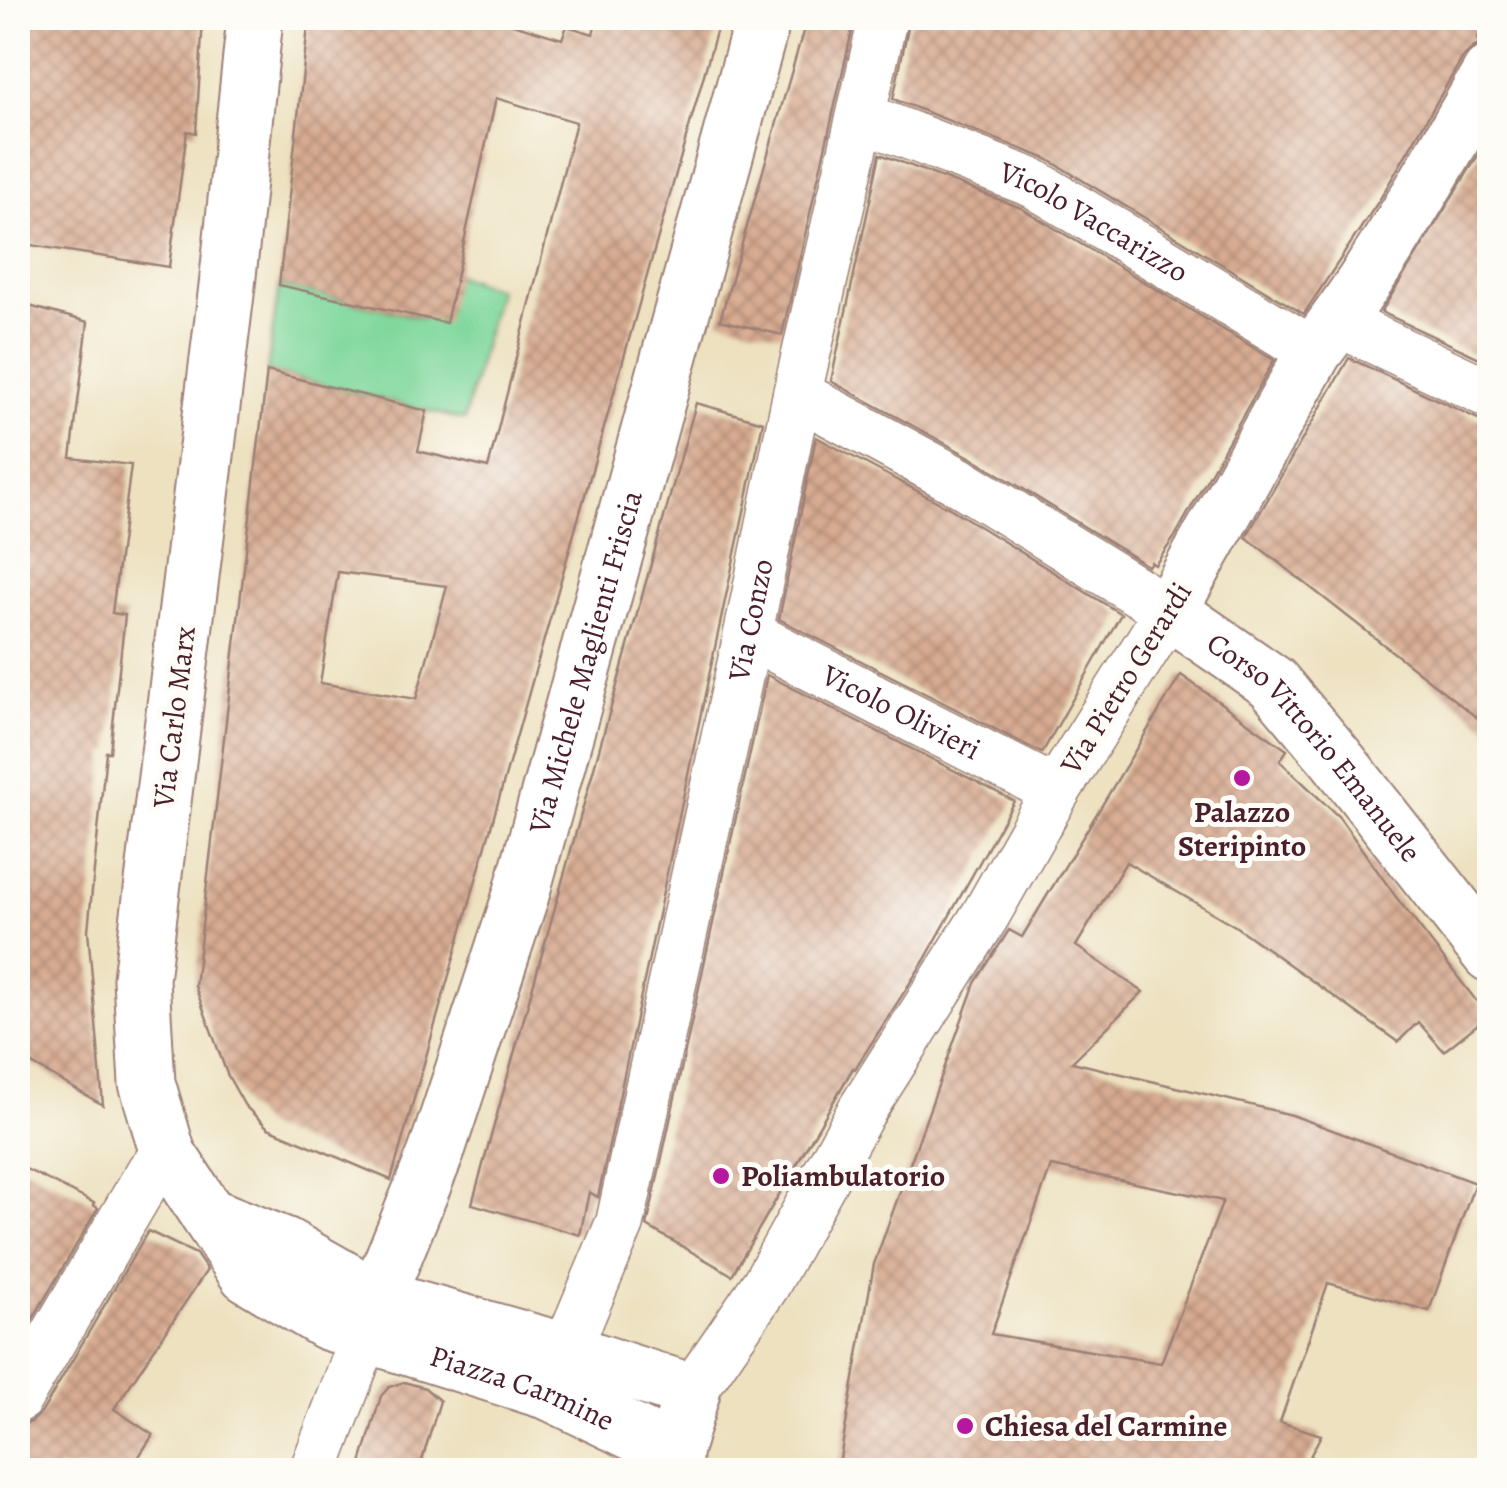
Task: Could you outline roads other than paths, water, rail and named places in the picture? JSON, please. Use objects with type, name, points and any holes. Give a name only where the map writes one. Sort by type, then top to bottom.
[{"type":"street","name":"Via Carlo Marx","points":[[255,18],[227,286],[141,979],[147,1083],[160,1162],[208,1215],[284,1245],[371,1317],[557,1371]]},
{"type":"street","name":"Via Michele Maglienti Friscia","points":[[371,1317],[436,1153],[521,895],[763,18]]},
{"type":"street","name":"Via Conzo","points":[[557,1371],[620,1223],[797,394],[883,18]]},
{"type":"street","name":"Via Pietro Gerardi","points":[[692,1392],[766,1284],[862,1110],[985,916],[1056,791],[1169,611],[1326,337],[1432,174],[1490,73]]},
{"type":"street","name":"Vicolo Vaccarizzo","points":[[862,117],[1033,184],[1326,337],[1490,394]]},
{"type":"street","name":"Corso Vittorio Emanuele","points":[[797,394],[968,486],[1169,611],[1273,683],[1490,954]]},
{"type":"street","name":"Vicolo Olivieri","points":[[748,634],[1056,791]]},
{"type":"street","points":[[18,1398],[160,1162]]},
{"type":"street","points":[[314,1470],[371,1317]]},
{"type":"street","points":[[557,1371],[692,1392],[674,1462]]},
{"type":"street","name":"Piazza Carmine","points":[[557,1371],[674,1462]]},
{"type":"place","name":"Palazzo Steripinto","points":[[1242,778]]},
{"type":"place","name":"Poliambulatorio","points":[[721,1176]]},
{"type":"place","name":"Chiesa del Carmine","points":[[965,1426]]}]
